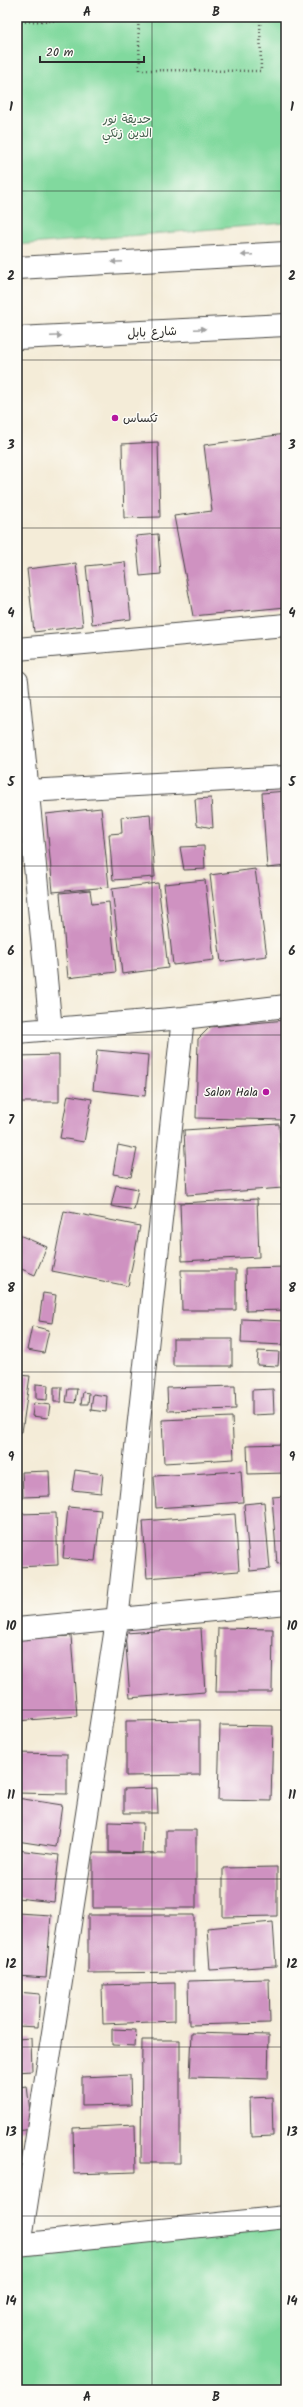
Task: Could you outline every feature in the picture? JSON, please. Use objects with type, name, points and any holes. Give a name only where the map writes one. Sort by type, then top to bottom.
[{"type":"street","points":[[17,268],[286,253]]},
{"type":"street","name":"شارع بابل","points":[[17,338],[286,325]]},
{"type":"street","points":[[17,649],[286,625]]},
{"type":"street","points":[[17,681],[50,1030]]},
{"type":"street","points":[[28,791],[286,777]]},
{"type":"street","points":[[17,1032],[183,1018],[286,1006]]},
{"type":"street","points":[[183,1018],[117,1621],[19,2245],[286,2217]]},
{"type":"street","points":[[17,1629],[117,1621],[286,1603]]},
{"type":"path","points":[[17,22],[138,17],[140,70],[261,71],[260,17]]},
{"type":"green space","name":"حديقة نور الدين زنكي","points":[[17,17],[286,17],[286,223],[17,245]]},
{"type":"green space","points":[[286,2217],[286,2390],[17,2390],[17,2245]]},
{"type":"building","points":[[285,434],[286,607],[193,616],[174,516],[212,511],[204,445]]},
{"type":"building","points":[[158,442],[160,517],[124,518],[122,444]]},
{"type":"building","points":[[158,534],[161,574],[140,576],[136,536]]},
{"type":"building","points":[[125,562],[131,619],[92,624],[86,566]]},
{"type":"building","points":[[76,563],[83,626],[34,632],[27,569]]},
{"type":"building","points":[[286,791],[286,866],[267,868],[262,793]]},
{"type":"building","points":[[211,798],[213,828],[197,825],[195,799]]},
{"type":"building","points":[[101,808],[109,887],[53,892],[46,814]]},
{"type":"building","points":[[150,814],[155,877],[113,880],[109,834],[122,833],[121,817]]},
{"type":"building","points":[[204,846],[205,869],[184,870],[180,847]]},
{"type":"building","points":[[255,869],[267,956],[221,962],[210,875]]},
{"type":"building","points":[[205,880],[214,960],[173,965],[164,884]]},
{"type":"building","points":[[158,883],[168,968],[122,974],[112,889]]},
{"type":"building","points":[[90,890],[92,904],[109,902],[116,972],[68,978],[60,893]]},
{"type":"building","points":[[286,1020],[286,1120],[196,1118],[198,1039],[210,1027]]},
{"type":"building","points":[[97,1050],[148,1055],[145,1096],[93,1090]]},
{"type":"building","points":[[59,1055],[59,1102],[17,1102],[17,1056]]},
{"type":"building","points":[[68,1095],[92,1099],[84,1142],[60,1138]]},
{"type":"building","points":[[279,1124],[283,1188],[187,1195],[184,1130]]},
{"type":"building","points":[[118,1145],[137,1149],[131,1177],[113,1174]]},
{"type":"building","points":[[116,1185],[138,1189],[134,1210],[111,1206]]},
{"type":"building","points":[[257,1199],[259,1257],[182,1261],[180,1203]]},
{"type":"building","points":[[64,1211],[140,1226],[128,1286],[52,1271]]},
{"type":"building","points":[[17,1234],[47,1247],[35,1275],[17,1267]]},
{"type":"building","points":[[286,1267],[286,1310],[246,1311],[245,1268]]},
{"type":"building","points":[[181,1270],[236,1270],[236,1310],[182,1310]]},
{"type":"building","points":[[43,1293],[56,1295],[52,1323],[39,1321]]},
{"type":"building","points":[[242,1319],[285,1321],[283,1345],[241,1343]]},
{"type":"building","points":[[32,1326],[49,1330],[44,1353],[27,1350]]},
{"type":"building","points":[[173,1339],[232,1339],[232,1366],[173,1366]]},
{"type":"building","points":[[258,1351],[279,1352],[278,1366],[257,1365]]},
{"type":"building","points":[[17,1375],[30,1376],[22,1432],[17,1432]]},
{"type":"building","points":[[36,1384],[48,1385],[47,1400],[36,1399]]},
{"type":"building","points":[[235,1386],[236,1409],[168,1411],[167,1388]]},
{"type":"building","points":[[54,1387],[62,1387],[61,1402],[54,1402]]},
{"type":"building","points":[[68,1389],[77,1389],[75,1403],[66,1402]]},
{"type":"building","points":[[273,1389],[274,1414],[252,1415],[252,1390]]},
{"type":"building","points":[[83,1392],[89,1393],[88,1404],[81,1404]]},
{"type":"building","points":[[93,1394],[107,1396],[106,1412],[91,1410]]},
{"type":"building","points":[[34,1403],[50,1405],[48,1418],[32,1416]]},
{"type":"building","points":[[232,1417],[234,1459],[164,1463],[162,1420]]},
{"type":"building","points":[[286,1444],[286,1473],[248,1474],[247,1445]]},
{"type":"building","points":[[75,1470],[103,1474],[101,1493],[72,1490]]},
{"type":"building","points":[[49,1471],[50,1496],[23,1497],[22,1472]]},
{"type":"building","points":[[241,1471],[243,1502],[156,1508],[154,1476]]},
{"type":"building","points":[[286,1496],[286,1563],[277,1564],[272,1497]]},
{"type":"building","points":[[264,1502],[270,1569],[250,1571],[244,1504]]},
{"type":"building","points":[[68,1507],[101,1510],[95,1561],[63,1558]]},
{"type":"building","points":[[56,1513],[58,1565],[17,1567],[17,1514]]},
{"type":"building","points":[[235,1514],[239,1571],[147,1578],[143,1521]]},
{"type":"building","points":[[201,1628],[205,1692],[130,1698],[125,1633]]},
{"type":"building","points":[[218,1628],[273,1629],[272,1692],[216,1692]]},
{"type":"building","points":[[71,1636],[77,1716],[17,1721],[17,1639]]},
{"type":"building","points":[[200,1720],[200,1775],[126,1776],[126,1721]]},
{"type":"building","points":[[220,1725],[273,1726],[271,1801],[218,1800]]},
{"type":"building","points":[[17,1753],[67,1754],[67,1794],[17,1793]]},
{"type":"building","points":[[157,1788],[158,1813],[124,1813],[124,1789]]},
{"type":"building","points":[[17,1798],[62,1805],[56,1847],[17,1841]]},
{"type":"building","points":[[109,1822],[143,1823],[142,1853],[109,1852]]},
{"type":"building","points":[[166,1830],[196,1830],[196,1908],[93,1908],[93,1853],[166,1854]]},
{"type":"building","points":[[17,1850],[59,1855],[54,1902],[17,1898]]},
{"type":"building","points":[[277,1867],[277,1916],[223,1917],[223,1868]]},
{"type":"building","points":[[17,1913],[51,1915],[46,1978],[17,1976]]},
{"type":"building","points":[[88,1915],[194,1915],[194,1972],[88,1973]]},
{"type":"building","points":[[273,1922],[276,1966],[210,1970],[207,1928]]},
{"type":"building","points":[[269,1979],[270,2023],[189,2025],[188,1981]]},
{"type":"building","points":[[175,1983],[175,2021],[103,2024],[102,1985]]},
{"type":"building","points":[[17,1992],[40,1994],[38,2027],[17,2026]]},
{"type":"building","points":[[112,2029],[136,2030],[135,2046],[112,2045]]},
{"type":"building","points":[[192,2033],[269,2035],[268,2079],[190,2077]]},
{"type":"building","points":[[31,2038],[32,2071],[17,2072],[17,2039]]},
{"type":"building","points":[[142,2040],[180,2040],[180,2163],[141,2163]]},
{"type":"building","points":[[130,2075],[131,2105],[82,2106],[82,2077]]},
{"type":"building","points":[[27,2086],[32,2129],[17,2131],[17,2087]]},
{"type":"building","points":[[272,2097],[273,2136],[251,2137],[250,2098]]},
{"type":"building","points":[[135,2125],[136,2172],[74,2174],[73,2128]]},
{"type":"place","name":"تكساس","points":[[115,418]]},
{"type":"place","name":"Salon Hala","points":[[266,1092]]}]
